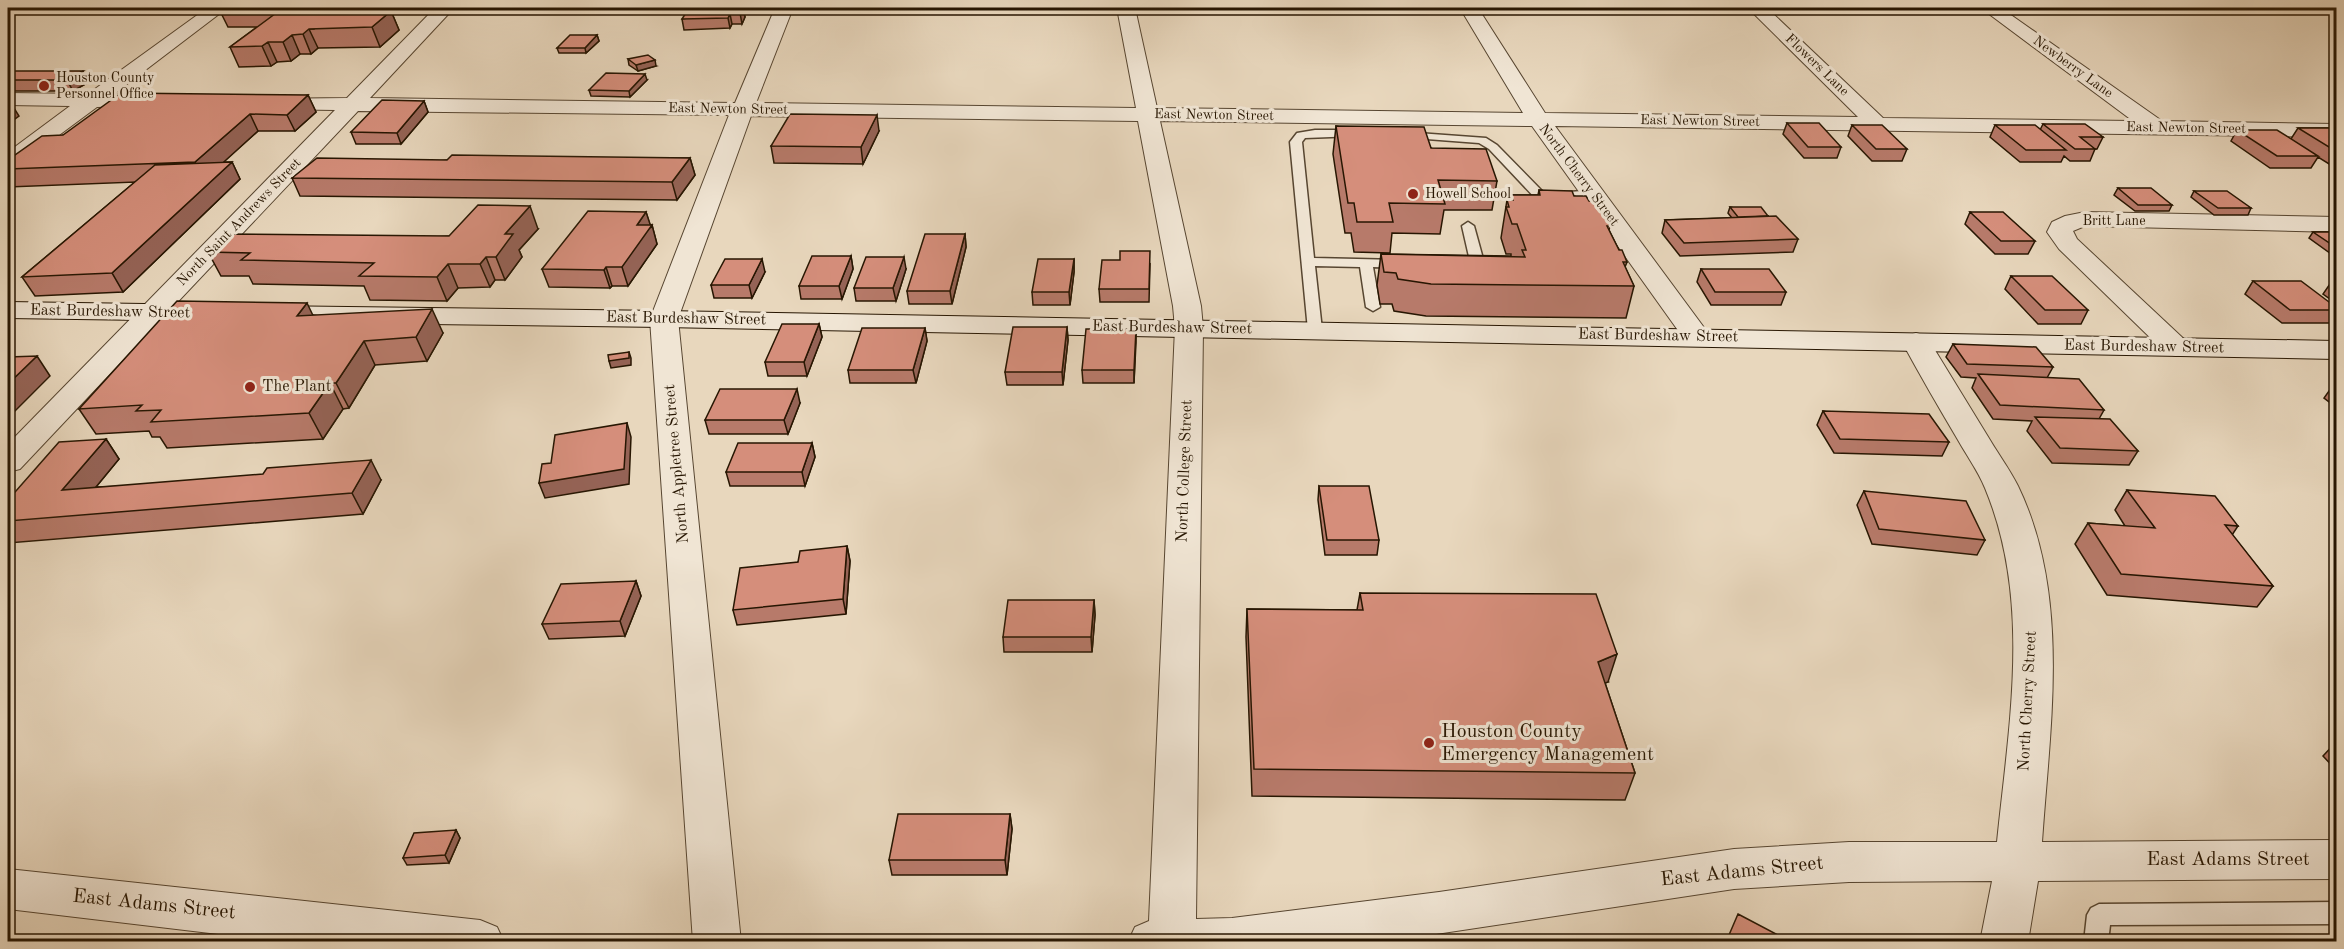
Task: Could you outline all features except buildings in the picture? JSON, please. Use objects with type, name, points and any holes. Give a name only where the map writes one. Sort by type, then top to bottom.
[{"type":"street","points":[[8,162],[218,8]]},
{"type":"street","name":"North Saint Andrews Street","points":[[8,462],[445,8]]},
{"type":"street","name":"North Appletree Street","points":[[717,942],[664,319],[784,8]]},
{"type":"street","name":"North College Street","points":[[1126,8],[1187,306],[1189,328],[1172,941]]},
{"type":"street","name":"North Cherry Street","points":[[1469,8],[1538,119],[1698,337]]},
{"type":"street","name":"Flowers Lane","points":[[1756,8],[1877,124]]},
{"type":"street","name":"Newberry Lane","points":[[1990,8],[2156,127]]},
{"type":"street","points":[[8,99],[172,102]]},
{"type":"street","name":"East Newton Street","points":[[243,103],[2337,130]]},
{"type":"street","name":"Britt Lane","points":[[2176,347],[2068,244],[2060,232],[2061,227],[2074,220],[2085,219],[2337,225]]},
{"type":"street","name":"East Burdeshaw Street","points":[[8,310],[1315,330],[2337,350]]},
{"type":"street","name":"North Cherry Street","points":[[1916,342],[2001,486],[2016,526],[2027,566],[2032,622],[2033,683],[2018,861],[2004,942]]},
{"type":"street","name":"East Adams Street","points":[[1152,942],[1232,940],[1439,913],[1734,869],[1849,862],[2337,860]]},
{"type":"street","name":"East Adams Street","points":[[8,889],[480,942]]},
{"type":"lane","points":[[1386,117],[1389,134],[1482,141],[1493,147],[1542,198],[1594,194]]},
{"type":"lane","points":[[1315,330],[1296,142],[1301,135],[1315,132],[1368,134]]},
{"type":"lane","points":[[1455,265],[1478,266],[1468,226]]},
{"type":"lane","points":[[1308,262],[1411,264]]},
{"type":"lane","points":[[1366,264],[1373,307]]},
{"type":"lane","points":[[2096,942],[2099,915],[2337,913]]},
{"type":"place","name":"Houston County Personnel Office","points":[[44,86]]},
{"type":"place","name":"Howell School","points":[[1413,194]]},
{"type":"place","name":"The Plant","points":[[250,387]]},
{"type":"place","name":"Houston County Emergency Management","points":[[1429,743]]}]
